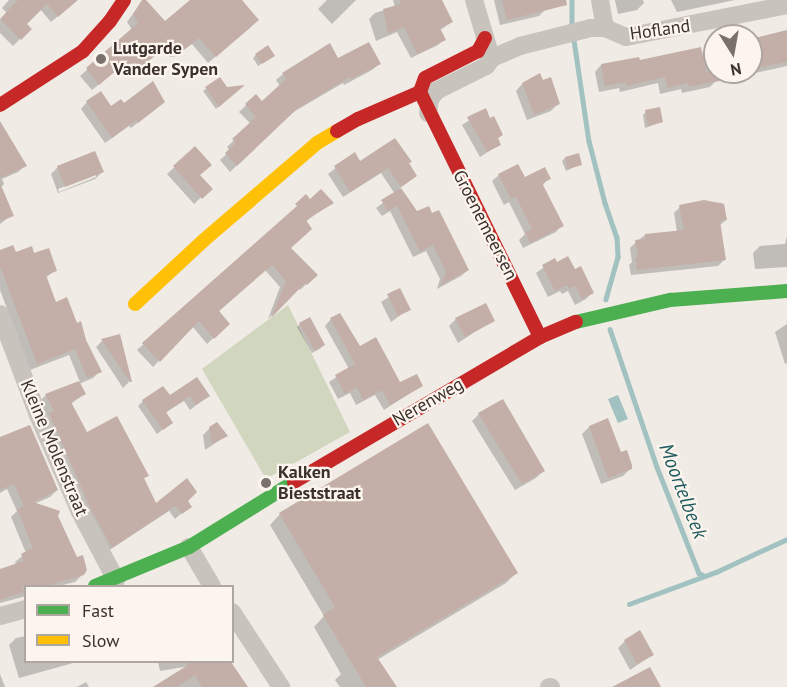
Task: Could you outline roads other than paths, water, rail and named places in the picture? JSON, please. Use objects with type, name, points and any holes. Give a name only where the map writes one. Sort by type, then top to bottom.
[{"type":"street","points":[[0,105],[83,51],[110,21],[124,0]]},
{"type":"street","points":[[428,113],[429,99],[436,91],[486,66],[492,58],[474,0]]},
{"type":"street","name":"Hofland","points":[[600,0],[605,28]]},
{"type":"street","name":"Hofland","points":[[492,58],[520,46],[573,32],[605,28],[626,37],[650,34],[787,5]]},
{"type":"street","points":[[135,304],[204,240],[317,143],[358,119],[420,92],[425,78],[478,51],[485,38]]},
{"type":"street","name":"Groenemeersen","points":[[420,92],[428,113],[540,337]]},
{"type":"street","name":"Nerenweg","points":[[98,585],[116,580],[189,547],[366,437],[540,337],[572,323],[605,313],[670,300],[787,291]]},
{"type":"street","name":"Kleine Molenstraat","points":[[0,314],[38,415],[80,512],[116,580]]},
{"type":"street","points":[[189,547],[211,585]]},
{"type":"street","points":[[0,616],[24,610]]},
{"type":"street","points":[[234,615],[281,687]]},
{"type":"water","points":[[618,395],[628,419],[618,423],[608,399]]},
{"type":"waterway","name":"Moortelbeek","points":[[572,0],[572,25]]},
{"type":"waterway","name":"Moortelbeek","points":[[574,40],[589,141],[605,203],[617,237],[618,257],[606,299]]},
{"type":"waterway","name":"Moortelbeek","points":[[610,329],[657,467],[699,573],[703,575]]},
{"type":"waterway","name":"Moortelbeek","points":[[629,604],[716,572],[787,539]]},
{"type":"place","name":"Lutgarde Vander Sypen","points":[[101,59]]},
{"type":"place","name":"Kalken Bieststraat","points":[[266,483]]}]
